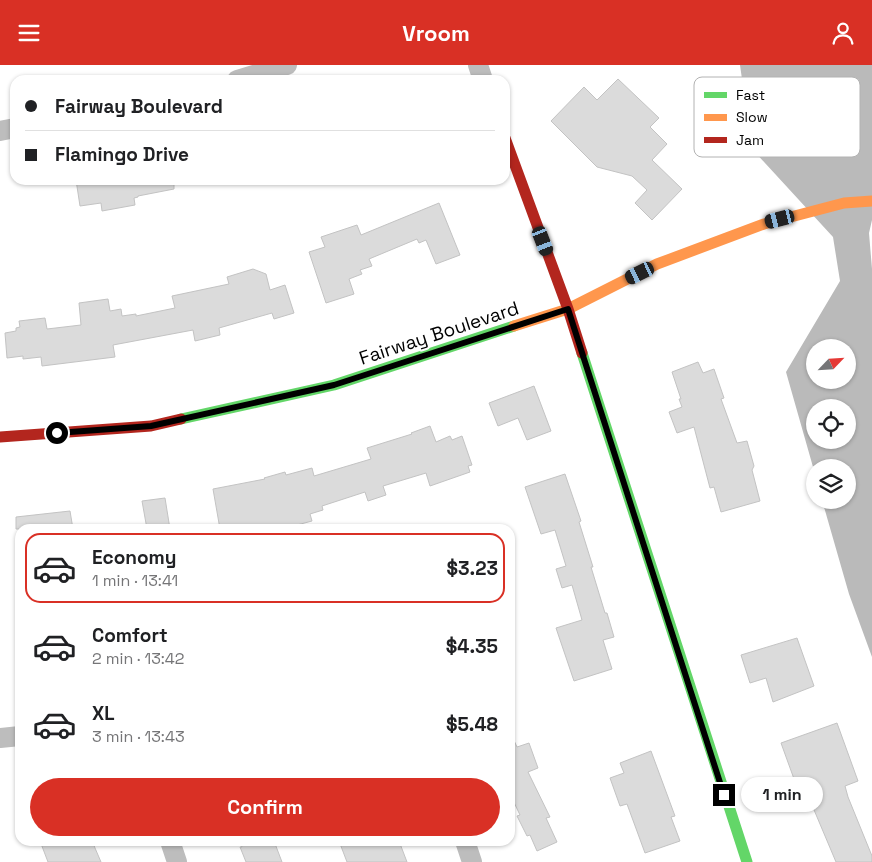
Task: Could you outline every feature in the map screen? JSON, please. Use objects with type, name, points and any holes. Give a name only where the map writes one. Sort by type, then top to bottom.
[{"type":"street","points":[[254,75],[287,65]]},
{"type":"street","points":[[510,152],[568,309],[747,862]]},
{"type":"street","name":"Fairway Boulevard","points":[[0,437],[151,426],[334,385],[568,309],[657,264],[764,223],[844,203],[872,201]]},
{"type":"street","points":[[0,738],[15,736]]},
{"type":"street","points":[[172,846],[177,862]]},
{"type":"street","points":[[467,846],[472,862]]},
{"type":"shaded area","points":[[740,65],[872,65],[872,220],[869,233],[872,269],[872,657],[849,594],[825,509],[856,509],[856,459],[811,459],[808,449],[856,449],[856,399],[806,399],[806,442],[786,372],[840,281],[833,237],[759,157],[860,157],[860,77],[742,77]]},
{"type":"building","points":[[618,79],[659,118],[650,127],[667,144],[652,160],[682,189],[652,220],[635,203],[647,190],[632,176],[597,167],[551,121],[584,87],[597,100]]},
{"type":"building","points":[[77,185],[174,185],[174,189],[134,198],[135,205],[102,211],[101,203],[80,206]]},
{"type":"building","points":[[439,203],[460,255],[436,264],[426,240],[419,243],[417,239],[369,259],[372,266],[360,270],[362,274],[349,279],[354,294],[326,303],[309,252],[325,247],[321,237],[357,225],[361,235]]},
{"type":"building","points":[[253,269],[266,274],[270,290],[285,285],[294,313],[274,319],[272,313],[219,328],[220,335],[195,341],[193,330],[113,345],[115,357],[42,366],[41,357],[23,359],[23,356],[7,358],[5,333],[16,331],[16,328],[20,327],[19,321],[45,318],[47,329],[81,325],[79,303],[108,299],[110,311],[121,309],[122,316],[136,314],[136,316],[175,308],[172,296],[229,284],[227,277]]},
{"type":"building","points":[[698,362],[703,373],[714,369],[724,398],[721,399],[737,443],[747,441],[754,466],[752,470],[760,501],[721,512],[714,487],[710,488],[694,427],[677,433],[669,412],[682,407],[672,372]]},
{"type":"building","points":[[534,386],[551,431],[527,440],[518,418],[498,426],[489,403]]},
{"type":"building","points":[[430,426],[436,442],[450,436],[452,440],[462,436],[472,465],[468,466],[470,472],[430,486],[426,473],[383,486],[386,495],[368,501],[365,492],[322,506],[323,510],[310,514],[312,521],[301,524],[219,524],[213,489],[265,479],[285,472],[286,475],[312,468],[314,476],[371,459],[367,448]]},
{"type":"building","points":[[565,474],[581,521],[579,522],[593,567],[591,567],[614,637],[603,640],[612,669],[574,681],[556,628],[582,620],[572,585],[562,588],[556,569],[566,566],[555,530],[541,534],[525,487]]},
{"type":"building","points":[[165,498],[169,524],[146,524],[142,501]]},
{"type":"building","points":[[70,511],[72,524],[16,524],[16,517]]},
{"type":"building","points":[[797,638],[814,686],[773,702],[766,678],[750,683],[741,655]]},
{"type":"building","points":[[837,723],[858,781],[845,786],[872,856],[872,862],[836,862],[809,798],[802,801],[781,743]]},
{"type":"building","points":[[515,743],[517,747],[529,743],[538,768],[528,772],[550,817],[546,818],[557,842],[537,851],[530,835],[527,836],[517,816],[520,815],[515,804]]},
{"type":"building","points":[[651,751],[675,816],[671,817],[680,841],[645,853],[627,804],[620,806],[610,778],[624,773],[620,763]]},
{"type":"building","points":[[42,846],[94,846],[101,862],[48,862]]},
{"type":"building","points":[[276,846],[282,862],[246,862],[240,847]]},
{"type":"building","points":[[341,846],[401,846],[407,862],[347,862]]},
{"type":"traffic: fast","points":[[181,419],[334,385],[514,326]]},
{"type":"traffic: fast","points":[[582,353],[747,862]]},
{"type":"traffic: slow","points":[[514,326],[568,309],[657,264],[764,224],[844,203],[872,201]]},
{"type":"traffic: jam","points":[[510,152],[568,309],[582,353]]},
{"type":"traffic: jam","points":[[0,437],[151,426],[181,419]]},
{"type":"route","points":[[57,433],[151,426],[334,385],[568,309],[724,795]]}]
